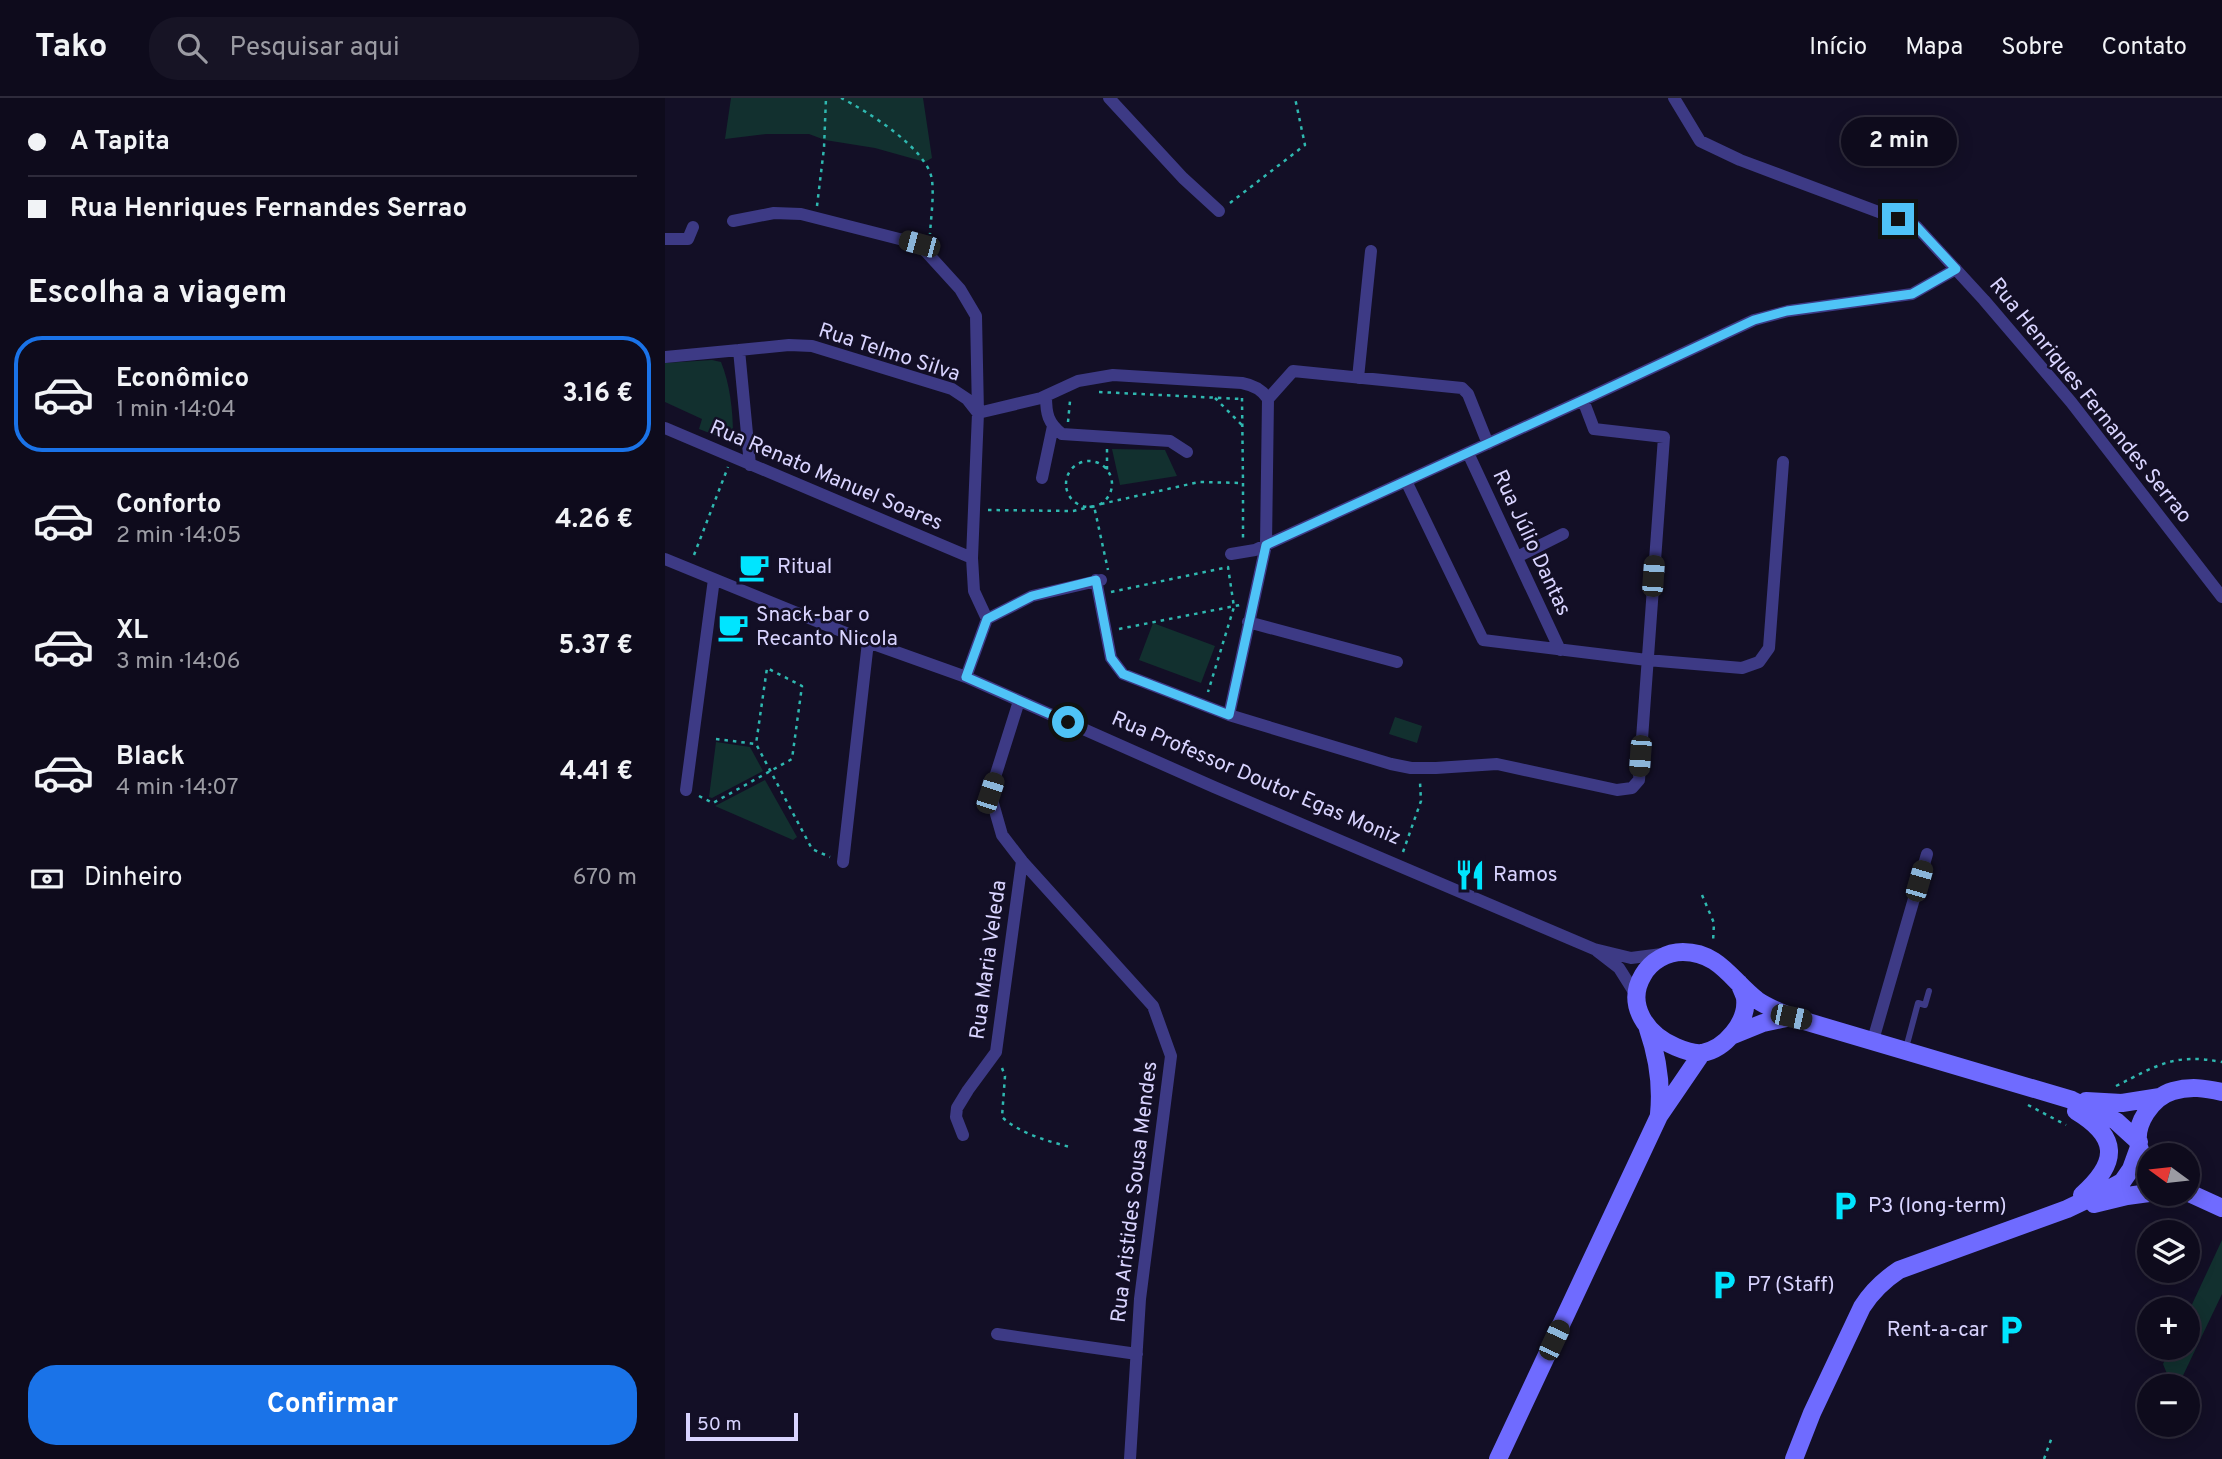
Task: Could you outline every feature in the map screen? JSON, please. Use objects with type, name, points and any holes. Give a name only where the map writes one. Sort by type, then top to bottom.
[{"type":"street","points":[[1109,98],[1183,178],[1219,211]]},
{"type":"street","name":"Rua Henriques Fernandes Serrao","points":[[1674,98],[1700,141],[1740,160],[1916,226],[2071,402],[2222,597]]},
{"type":"street","points":[[733,221],[774,213],[801,214],[919,244],[960,289],[976,316],[978,413],[972,558],[974,592],[987,619]]},
{"type":"street","points":[[665,239],[688,239],[693,227]]},
{"type":"street","points":[[1358,378],[1371,251]]},
{"type":"street","points":[[1237,553],[1266,545],[1754,320],[1787,311],[1912,294],[1956,269]]},
{"type":"street","name":"Rua Telmo Silva","points":[[665,357],[789,345],[812,346],[952,388],[968,399],[978,413]]},
{"type":"street","points":[[739,350],[750,466]]},
{"type":"street","points":[[1268,399],[1293,372],[1462,388],[1468,394],[1488,444]]},
{"type":"street","points":[[978,413],[1046,396],[1077,381],[1113,375],[1242,383],[1253,385],[1264,393],[1268,399],[1266,545],[1229,715]]},
{"type":"street","points":[[1046,396],[1046,414],[1062,434],[1170,441],[1187,452]]},
{"type":"street","points":[[966,677],[987,619],[1032,596],[1102,579],[1099,595],[1111,658],[1123,674],[1204,706],[1391,764],[1418,768],[1497,764],[1617,790],[1632,788],[1639,780],[1664,437],[1594,429],[1583,400]]},
{"type":"street","points":[[1042,478],[1053,426]]},
{"type":"street","name":"Rua Renato Manuel Soares","points":[[665,428],[972,558]]},
{"type":"street","name":"Rua Júlio Dantas","points":[[1468,453],[1560,650]]},
{"type":"street","points":[[1406,481],[1483,640],[1647,660],[1742,668],[1759,662],[1769,648],[1783,462]]},
{"type":"street","points":[[1517,557],[1563,534]]},
{"type":"street","name":"Rua Professor Doutor Egas Moniz","points":[[665,559],[868,642],[966,677],[1214,787],[1594,949]]},
{"type":"street","points":[[686,790],[715,579]]},
{"type":"street","points":[[1248,622],[1397,662]]},
{"type":"street","points":[[843,862],[868,642]]},
{"type":"street","name":"Rua Aristides Sousa Mendes","points":[[1019,701],[990,793],[1002,835],[1021,861],[1153,1006],[1171,1056],[1140,1299],[1130,1459]]},
{"type":"street","points":[[1873,1040],[1927,854]]},
{"type":"street","name":"Rua Maria Veleda","points":[[963,1135],[956,1117],[957,1108],[996,1052],[1021,861]]},
{"type":"street","points":[[1594,949],[1631,958],[1696,953],[1725,968],[1758,1001],[1791,1017],[2072,1100],[2108,1104],[2160,1097]]},
{"type":"street","points":[[1594,949],[1619,968],[1636,995],[1640,1018],[1649,1029],[1671,1045],[1702,1053]]},
{"type":"street","points":[[1636,995],[1642,977],[1649,967],[1670,953]]},
{"type":"street","points":[[1498,1459],[1659,1116],[1702,1053],[1722,1044],[1742,1019],[1745,998],[1739,983]]},
{"type":"street","points":[[1731,1036],[1763,1023],[1791,1017]]},
{"type":"street","points":[[1649,1029],[1659,1067],[1659,1116]]},
{"type":"street","points":[[2139,1143],[2141,1123],[2149,1108],[2160,1097],[2170,1091],[2186,1088],[2222,1092]]},
{"type":"street","points":[[2046,1093],[2094,1122],[2107,1142],[2109,1154],[2101,1178],[2067,1209]]},
{"type":"street","points":[[2072,1100],[2116,1121],[2138,1143]]},
{"type":"street","points":[[1794,1459],[1812,1413],[1862,1307],[1871,1293],[1885,1280],[1907,1267],[2067,1209],[2122,1182],[2131,1169],[2137,1150]]},
{"type":"street","points":[[2067,1209],[2137,1194]]},
{"type":"street","points":[[2200,1198],[2222,1208]]},
{"type":"street","points":[[997,1334],[1137,1354]]},
{"type":"street","points":[[1783,1459],[1812,1413]]},
{"type":"lane","points":[[1905,1050],[1918,1003],[1925,1005],[1929,991]]},
{"type":"path","points":[[814,218],[824,148],[826,98]]},
{"type":"path","points":[[841,98],[877,118],[925,162],[932,178],[930,255]]},
{"type":"path","points":[[1219,211],[1305,145],[1295,98]]},
{"type":"path","points":[[1237,553],[1243,483],[1242,383]]},
{"type":"path","points":[[1068,425],[1071,391]]},
{"type":"path","points":[[1097,392],[1242,400]]},
{"type":"path","points":[[1215,398],[1242,425]]},
{"type":"path","points":[[1106,437],[1107,470]]},
{"type":"path","points":[[688,568],[732,457]]},
{"type":"path","points":[[1094,506],[1080,505],[1069,496],[1066,482],[1068,475],[1086,461],[1101,465],[1111,477],[1110,492],[1101,503]]},
{"type":"path","points":[[974,510],[1073,511],[1199,482],[1243,483]]},
{"type":"path","points":[[1094,506],[1102,579]]},
{"type":"path","points":[[1099,595],[1228,567],[1234,607],[1204,706]]},
{"type":"path","points":[[1106,631],[1253,603]]},
{"type":"path","points":[[686,790],[713,803],[770,771],[792,759],[802,685],[767,668],[756,744],[770,771],[812,849],[843,862]]},
{"type":"path","points":[[716,740],[756,744]]},
{"type":"path","points":[[1398,865],[1421,800],[1418,768]]},
{"type":"path","points":[[1702,895],[1714,923],[1712,959]]},
{"type":"path","points":[[996,1052],[1005,1076],[1002,1117],[1019,1129],[1070,1147]]},
{"type":"path","points":[[2108,1104],[2117,1086],[2166,1062],[2183,1058],[2222,1062]]},
{"type":"path","points":[[2028,1104],[2068,1126]]},
{"type":"path","points":[[2044,1459],[2052,1437]]},
{"type":"green space","points":[[731,98],[923,98],[932,158],[925,162],[809,134],[766,134],[725,139]]},
{"type":"green space","points":[[712,360],[721,362],[729,388],[733,434],[728,440],[699,429],[702,419],[665,402],[665,363]]},
{"type":"green space","points":[[1112,449],[1165,450],[1177,476],[1120,485]]},
{"type":"green space","points":[[1153,623],[1215,646],[1201,683],[1139,660]]},
{"type":"green space","points":[[1395,717],[1422,726],[1417,743],[1389,734]]},
{"type":"green space","points":[[716,742],[750,747],[763,771],[712,798],[709,797]]},
{"type":"green space","points":[[765,780],[797,837],[793,840],[715,806]]},
{"type":"green space","points":[[2222,1240],[2222,1294],[2200,1340],[2200,1297],[2195,1297]]},
{"type":"green space","points":[[2165,1360],[2190,1360],[2184,1374],[2167,1374],[2163,1364]]},
{"type":"place","name":"Ritual","points":[[754,567]]},
{"type":"place","name":"Snack-bar o Recanto Nicola","points":[[733,627]]},
{"type":"place","name":"Ramos","points":[[1470,875]]},
{"type":"place","name":"P3 (long-term)","points":[[1845,1206]]},
{"type":"place","name":"P7 (Staff)","points":[[1724,1285]]},
{"type":"place","name":"Rent-a-car","points":[[2011,1330]]},
{"type":"route","points":[[1068,722],[966,677],[987,619],[1032,596],[1096,580],[1111,658],[1123,674],[1229,715],[1266,545],[1754,320],[1787,311],[1912,294],[1956,269],[1916,226],[1898,219]]}]
